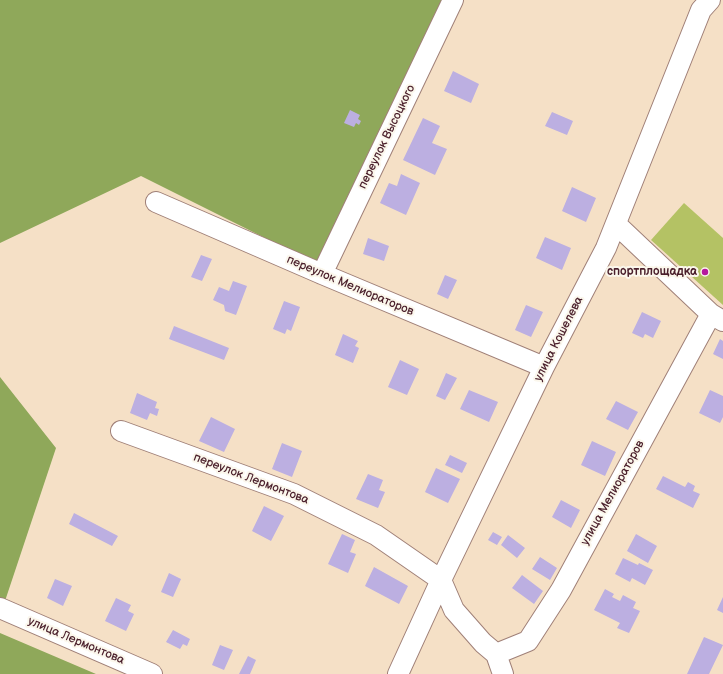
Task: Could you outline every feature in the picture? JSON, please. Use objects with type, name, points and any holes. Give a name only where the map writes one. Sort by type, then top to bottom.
[{"type":"street","name":"переулок Высоцкого","points":[[322,274],[453,0]]},
{"type":"street","name":"улица Кошелева","points":[[398,674],[441,580],[544,367],[617,225],[702,3]]},
{"type":"street","name":"переулок Мелиораторов","points":[[156,202],[322,274],[544,367]]},
{"type":"street","points":[[617,225],[717,317]]},
{"type":"street","name":"улица Мелиораторов","points":[[496,654],[528,641],[561,590],[717,317]]},
{"type":"street","name":"переулок Лермонтова","points":[[121,431],[294,494],[376,535],[441,580]]},
{"type":"street","points":[[441,580],[454,610],[483,643],[496,654],[503,674]]},
{"type":"street","name":"улица Лермонтова","points":[[0,608],[152,674]]},
{"type":"green space","points":[[0,0],[445,0],[321,266],[141,176],[0,243]]},
{"type":"green space","name":"спортплощадка","points":[[684,203],[723,238],[723,305],[651,240]]},
{"type":"green space","points":[[0,377],[56,448],[0,616]]},
{"type":"green space","points":[[0,633],[96,674],[0,674]]},
{"type":"building","points":[[453,71],[479,84],[471,103],[444,91]]},
{"type":"building","points":[[350,110],[360,115],[358,119],[361,121],[359,125],[356,123],[354,127],[344,123]]},
{"type":"building","points":[[552,112],[573,121],[567,135],[545,126]]},
{"type":"building","points":[[423,118],[440,126],[432,143],[447,149],[435,175],[403,160]]},
{"type":"building","points":[[401,174],[420,183],[406,215],[380,203],[389,183],[397,186]]},
{"type":"building","points":[[572,187],[596,198],[586,222],[562,211]]},
{"type":"building","points":[[545,237],[571,248],[562,270],[536,258]]},
{"type":"building","points":[[368,238],[389,246],[384,261],[363,254]]},
{"type":"building","points":[[201,255],[212,259],[202,281],[191,277]]},
{"type":"building","points":[[445,275],[457,280],[448,299],[437,294]]},
{"type":"building","points":[[233,281],[247,286],[236,315],[225,311],[224,305],[213,300],[219,287],[229,291]]},
{"type":"building","points":[[284,301],[300,307],[291,331],[287,329],[285,334],[273,329]]},
{"type":"building","points":[[526,305],[543,312],[531,337],[515,330]]},
{"type":"building","points":[[642,312],[661,321],[653,338],[645,334],[643,338],[632,333]]},
{"type":"building","points":[[174,326],[229,348],[224,360],[169,339]]},
{"type":"building","points":[[343,334],[358,341],[355,346],[359,348],[353,363],[335,355]]},
{"type":"building","points":[[720,339],[723,341],[723,359],[713,354]]},
{"type":"building","points":[[400,360],[419,369],[407,395],[388,387]]},
{"type":"building","points":[[446,373],[457,378],[445,400],[436,396]]},
{"type":"building","points":[[469,390],[498,402],[489,422],[460,409]]},
{"type":"building","points":[[710,390],[723,396],[723,417],[720,423],[699,413]]},
{"type":"building","points":[[137,393],[157,402],[155,408],[159,409],[157,416],[150,413],[147,420],[130,413]]},
{"type":"building","points":[[616,401],[638,412],[628,430],[606,419]]},
{"type":"building","points":[[211,417],[235,429],[224,452],[199,441]]},
{"type":"building","points":[[592,441],[616,452],[605,476],[581,465]]},
{"type":"building","points":[[282,443],[302,451],[292,477],[272,469]]},
{"type":"building","points":[[450,455],[467,463],[462,473],[445,465]]},
{"type":"building","points":[[436,468],[460,479],[448,503],[425,492]]},
{"type":"building","points":[[368,474],[383,480],[379,490],[385,492],[378,508],[356,499]]},
{"type":"building","points":[[663,476],[685,487],[688,482],[695,486],[693,491],[700,494],[693,508],[656,489]]},
{"type":"building","points":[[561,500],[580,510],[571,528],[552,517]]},
{"type":"building","points":[[264,506],[284,516],[271,541],[252,531]]},
{"type":"building","points":[[74,513],[118,536],[112,546],[69,524]]},
{"type":"building","points":[[493,532],[502,537],[497,545],[488,540]]},
{"type":"building","points":[[342,534],[355,540],[350,552],[356,554],[348,573],[328,564]]},
{"type":"building","points":[[636,534],[657,546],[648,563],[627,551]]},
{"type":"building","points":[[508,535],[525,548],[517,558],[501,545]]},
{"type":"building","points":[[540,557],[557,568],[550,580],[532,569]]},
{"type":"building","points":[[623,558],[638,565],[639,563],[653,570],[645,585],[632,578],[630,582],[615,574]]},
{"type":"building","points":[[374,567],[408,586],[399,604],[365,586]]},
{"type":"building","points":[[169,573],[181,579],[173,597],[161,592]]},
{"type":"building","points":[[522,575],[543,591],[534,604],[512,588]]},
{"type":"building","points":[[55,579],[72,586],[63,606],[47,598]]},
{"type":"building","points":[[605,589],[614,594],[612,597],[620,601],[623,595],[636,602],[633,608],[640,611],[629,633],[617,628],[620,623],[594,610]]},
{"type":"building","points":[[723,597],[723,613],[717,610]]},
{"type":"building","points":[[116,598],[131,605],[128,611],[134,614],[126,631],[105,621]]},
{"type":"building","points":[[173,630],[190,639],[187,646],[183,644],[180,649],[166,642]]},
{"type":"building","points":[[704,637],[723,645],[709,674],[687,674]]},
{"type":"building","points":[[220,645],[233,650],[224,670],[212,665]]},
{"type":"building","points":[[248,656],[256,660],[250,674],[239,674]]},
{"type":"place","name":"спортплощадка","points":[[705,272]]}]
